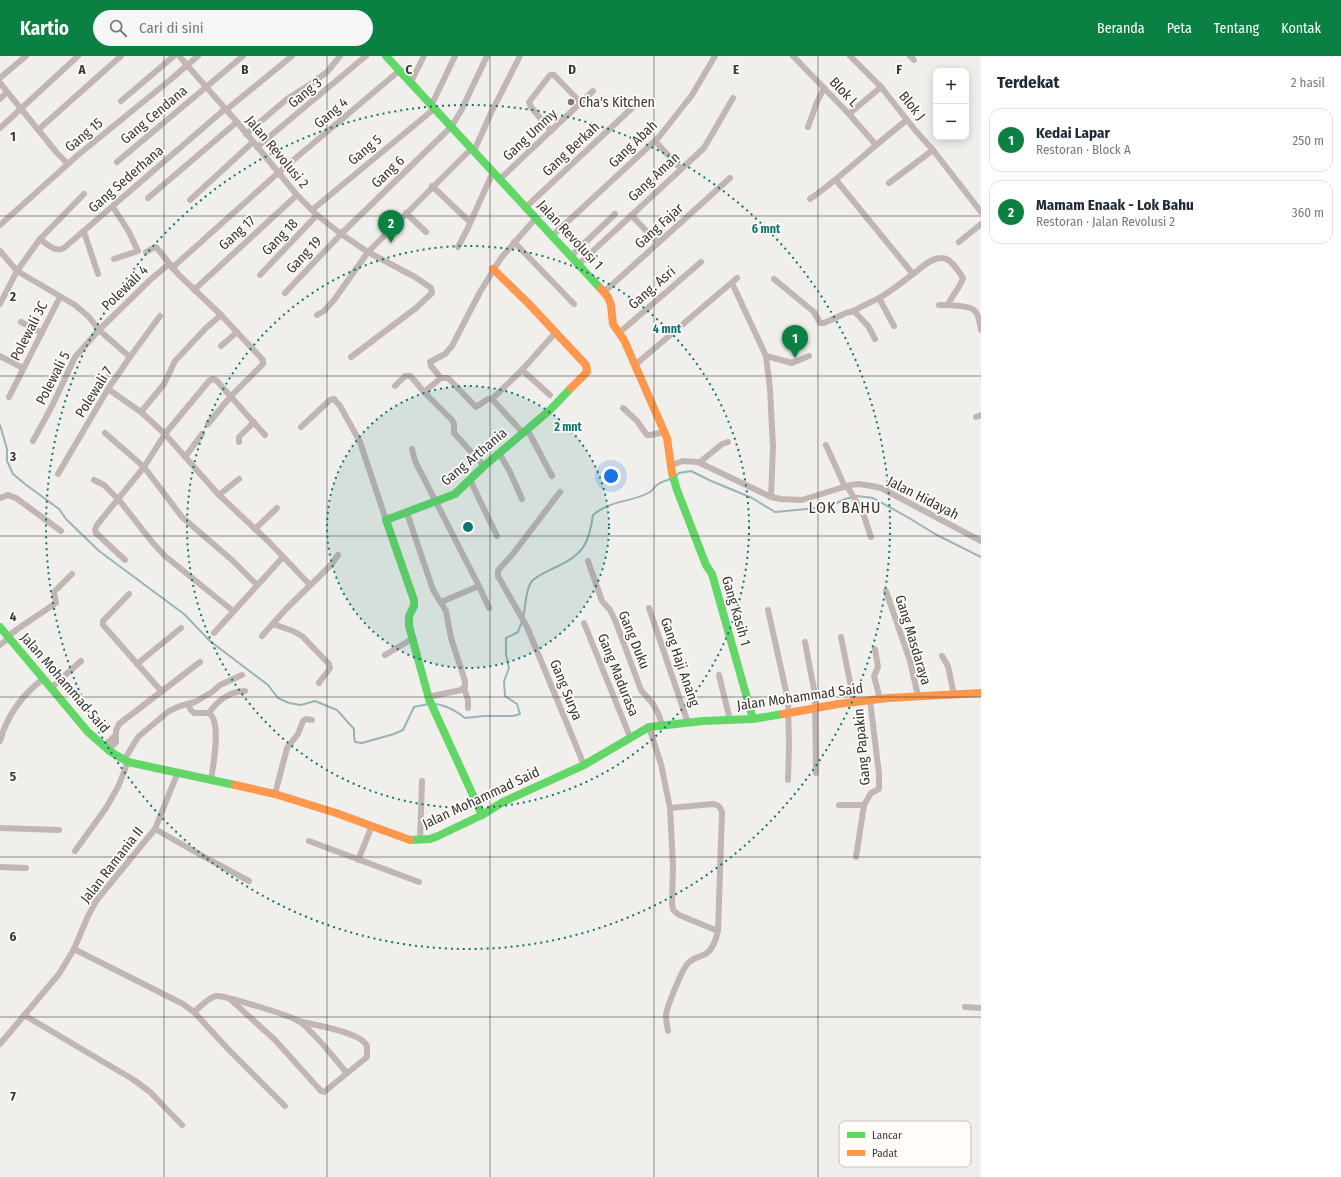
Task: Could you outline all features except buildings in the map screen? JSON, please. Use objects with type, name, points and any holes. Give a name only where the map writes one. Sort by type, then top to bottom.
[{"type":"street","points":[[0,78],[26,56]]},
{"type":"street","points":[[0,128],[78,56]]},
{"type":"street","points":[[38,130],[121,56]]},
{"type":"street","points":[[121,101],[174,56]]},
{"type":"street","name":"Jalan Revolusi 2","points":[[179,56],[237,122],[296,195],[317,215],[341,234],[368,252],[415,277],[432,288],[427,298],[416,308],[351,357]]},
{"type":"street","name":"Gang 15","points":[[0,225],[89,146],[188,66],[198,56]]},
{"type":"street","name":"Gang Cendana","points":[[117,162],[243,56]]},
{"type":"street","name":"Gang Sederhana","points":[[40,239],[55,249],[60,250],[84,232],[226,110],[292,56]]},
{"type":"street","points":[[246,134],[287,99],[327,72],[340,56]]},
{"type":"street","name":"Gang 3","points":[[190,200],[255,145],[366,56]]},
{"type":"street","points":[[410,84],[424,56]]},
{"type":"street","points":[[432,107],[455,56]]},
{"type":"street","name":"Gang 6","points":[[341,234],[451,127],[461,112],[487,56]]},
{"type":"street","points":[[317,315],[324,311],[334,300],[368,252],[432,186],[473,150],[520,56]]},
{"type":"street","name":"Gang Abah","points":[[552,236],[655,141],[668,127],[692,95],[716,56]]},
{"type":"street","name":"Blok L","points":[[793,56],[849,114],[876,145]]},
{"type":"street","name":"Blok J","points":[[850,56],[880,87],[933,150],[981,212]]},
{"type":"street","name":"Jalan Revolusi 1","points":[[390,58],[410,84],[604,292],[611,305],[613,324],[627,346],[669,445],[671,467]]},
{"type":"street","name":"Gang 4","points":[[171,266],[399,71]]},
{"type":"street","points":[[551,131],[531,107],[529,102],[550,75],[554,75],[581,103]]},
{"type":"street","points":[[0,83],[68,164]]},
{"type":"street","points":[[849,114],[880,87]]},
{"type":"street","points":[[808,127],[824,88]]},
{"type":"street","name":"Gang Ummy","points":[[500,179],[593,91]]},
{"type":"street","points":[[0,98],[7,92]]},
{"type":"street","name":"Gang Aman","points":[[579,264],[704,148],[733,98]]},
{"type":"street","name":"Gang 5","points":[[312,210],[432,107]]},
{"type":"street","name":"Gang Berkah","points":[[526,208],[632,108]]},
{"type":"street","points":[[810,199],[836,180],[907,120]]},
{"type":"street","points":[[148,198],[237,122]]},
{"type":"street","points":[[655,141],[681,169]]},
{"type":"street","points":[[889,183],[933,150]]},
{"type":"street","points":[[458,247],[493,172]]},
{"type":"street","name":"Gang Fajar","points":[[604,292],[730,178]]},
{"type":"street","points":[[836,180],[913,274]]},
{"type":"street","points":[[432,186],[470,222]]},
{"type":"street","points":[[0,304],[17,271],[40,239],[84,194]]},
{"type":"street","name":"Gang 17","points":[[194,290],[296,195]]},
{"type":"street","points":[[113,207],[129,232],[138,251],[114,259]]},
{"type":"street","points":[[406,213],[426,232]]},
{"type":"street","points":[[571,256],[615,214]]},
{"type":"street","name":"Gang 18","points":[[260,275],[317,215]]},
{"type":"street","points":[[632,215],[658,243]]},
{"type":"street","points":[[441,378],[429,363],[447,352],[452,346],[500,258],[536,218]]},
{"type":"street","points":[[959,242],[981,224]]},
{"type":"street","points":[[84,232],[98,274]]},
{"type":"street","name":"Gang 19","points":[[285,292],[341,234]]},
{"type":"street","points":[[514,242],[574,304]]},
{"type":"street","points":[[146,252],[155,247],[157,248],[171,266],[221,315],[263,360],[263,364],[231,396],[208,424]]},
{"type":"street","name":"Polewali 7","points":[[0,251],[17,271],[82,310],[99,330],[130,357],[108,389],[58,474]]},
{"type":"street","points":[[774,279],[814,312],[820,323],[824,323],[854,311],[863,304],[879,298],[891,291],[931,261],[939,257],[950,261],[963,278],[961,285],[951,297],[948,305]]},
{"type":"street","name":"Gang. Asri","points":[[619,332],[701,262]]},
{"type":"street","name":"Polewali 4","points":[[99,330],[171,266]]},
{"type":"street","name":"Gang Arthania","points":[[386,520],[455,494],[484,466],[550,410],[587,372],[586,365],[556,332],[493,269]]},
{"type":"street","points":[[635,365],[737,278]]},
{"type":"street","points":[[732,283],[766,356],[770,389],[773,448],[771,497]]},
{"type":"street","name":"Polewali 3C","points":[[9,397],[60,297]]},
{"type":"street","points":[[879,298],[894,326]]},
{"type":"street","points":[[940,305],[969,307],[975,310],[980,326]]},
{"type":"street","points":[[854,311],[868,326],[876,339]]},
{"type":"street","points":[[141,412],[164,384],[175,361],[206,328],[221,315]]},
{"type":"street","points":[[130,357],[160,316]]},
{"type":"street","points":[[21,322],[42,333]]},
{"type":"street","name":"Polewali 5","points":[[33,441],[52,406],[72,361],[99,330]]},
{"type":"street","points":[[221,346],[236,332]]},
{"type":"street","points":[[424,392],[441,378],[448,378],[476,407],[488,399],[492,399],[522,370],[556,332]]},
{"type":"street","points":[[0,356],[24,368]]},
{"type":"street","points":[[766,356],[792,363],[809,356]]},
{"type":"street","points":[[522,370],[550,395]]},
{"type":"street","points":[[395,386],[406,376],[414,380],[452,420],[454,424],[454,433],[484,466]]},
{"type":"street","points":[[125,560],[100,537],[95,530],[97,525],[144,467],[165,434],[211,379],[216,380],[265,435]]},
{"type":"street","points":[[108,389],[141,412],[165,434],[219,496],[310,585]]},
{"type":"street","points":[[301,427],[330,400],[334,399],[340,406],[360,442],[414,600],[414,606],[409,616],[409,620],[412,640],[428,698],[482,815]]},
{"type":"street","points":[[492,399],[525,431],[552,476]]},
{"type":"street","points":[[623,408],[647,435],[651,436],[664,432]]},
{"type":"street","points":[[239,442],[240,437],[254,422]]},
{"type":"street","points":[[105,433],[144,467],[182,517],[233,561],[257,585]]},
{"type":"street","points":[[185,457],[202,434]]},
{"type":"street","points":[[700,462],[722,444],[728,442]]},
{"type":"street","points":[[826,445],[846,486],[863,514],[871,537]]},
{"type":"street","points":[[412,449],[415,461],[489,608]]},
{"type":"street","points":[[499,453],[510,472],[522,499]]},
{"type":"street","name":"Jalan Hidayah","points":[[671,467],[683,461],[700,462],[771,497],[781,499],[802,500],[846,486],[859,484],[881,488],[981,541]]},
{"type":"street","name":"Gang Kasih 1","points":[[671,467],[677,490],[706,565],[712,574],[753,719]]},
{"type":"street","points":[[219,496],[239,479]]},
{"type":"street","points":[[94,480],[104,485],[165,556],[233,612]]},
{"type":"street","points":[[470,480],[497,536]]},
{"type":"street","name":"Gang Surya","points":[[560,492],[498,571],[498,576],[525,622],[584,765]]},
{"type":"street","points":[[0,498],[8,495],[16,498],[61,532]]},
{"type":"street","points":[[254,529],[277,508]]},
{"type":"street","points":[[407,513],[433,590],[448,617],[451,638],[466,684],[464,688],[468,700],[468,708]]},
{"type":"street","points":[[262,636],[338,556]]},
{"type":"street","points":[[214,633],[283,557]]},
{"type":"street","name":"Gang Duku","points":[[588,561],[602,601],[610,610],[615,620],[641,690],[653,704],[662,725]]},
{"type":"street","points":[[0,645],[19,628],[56,603],[54,594],[55,590],[72,574]]},
{"type":"street","points":[[440,602],[479,586]]},
{"type":"street","name":"Gang Masdaraya","points":[[886,591],[910,661],[918,696]]},
{"type":"street","points":[[129,594],[102,622],[104,627],[162,692]]},
{"type":"street","name":"Gang Haji Anang","points":[[649,608],[688,723]]},
{"type":"street","points":[[768,610],[784,681],[788,712],[788,780]]},
{"type":"street","points":[[273,624],[302,636],[329,664],[330,668],[319,684]]},
{"type":"street","name":"Gang Madurasa","points":[[584,624],[630,737]]},
{"type":"street","name":"Jalan Mohammad Said","points":[[0,627],[88,732],[105,749],[126,761],[275,794],[336,813],[412,840],[430,839],[438,836],[482,815],[503,802],[584,765],[649,727],[753,719],[788,712],[870,700],[981,693]]},
{"type":"street","points":[[137,664],[181,628]]},
{"type":"street","points":[[841,637],[854,702]]},
{"type":"street","points":[[385,655],[412,640]]},
{"type":"street","points":[[805,642],[815,695],[816,773]]},
{"type":"street","points":[[875,649],[878,667],[874,676],[880,699]]},
{"type":"street","points":[[942,656],[948,666],[954,695]]},
{"type":"street","points":[[51,688],[81,662]]},
{"type":"street","points":[[105,749],[115,736],[117,725],[200,662]]},
{"type":"street","points":[[75,851],[106,808],[118,787],[126,761],[138,737],[169,711],[204,697],[229,680],[242,675]]},
{"type":"street","points":[[719,675],[730,720]]},
{"type":"street","points":[[0,741],[9,718],[17,706],[43,679]]},
{"type":"street","points":[[428,698],[464,688]]},
{"type":"street","points":[[208,713],[221,699],[234,692],[245,691]]},
{"type":"street","name":"Gang Papakin","points":[[856,857],[864,805],[871,793],[879,789],[880,786],[870,700]]},
{"type":"street","points":[[189,704],[190,709],[194,713],[208,713],[213,717],[216,733],[215,754],[211,780]]},
{"type":"street","points":[[275,794],[287,748],[298,734],[303,721],[306,719],[312,720]]},
{"type":"street","points":[[649,727],[661,764],[670,808],[673,865],[673,910],[679,915],[718,931]]},
{"type":"street","name":"Jalan Ramania II","points":[[0,1044],[59,974],[74,949],[96,901],[155,829],[178,772]]},
{"type":"street","points":[[420,840],[422,781]]},
{"type":"street","points":[[668,1031],[666,1019],[668,1010],[686,966],[696,957],[709,951],[714,944],[718,931],[722,812],[721,807],[713,804],[670,808]]},
{"type":"street","points":[[839,805],[864,805]]},
{"type":"street","points":[[358,860],[372,826]]},
{"type":"street","points":[[0,828],[59,830]]},
{"type":"street","points":[[155,829],[248,881]]},
{"type":"street","points":[[309,841],[418,882]]},
{"type":"street","points":[[0,867],[26,868]]},
{"type":"street","points":[[74,949],[183,1004],[194,1012],[229,1050],[285,1106]]},
{"type":"street","points":[[194,1012],[216,996],[264,1008],[294,1018],[311,1032],[347,1073]]},
{"type":"street","points":[[230,999],[275,1040],[321,1091],[324,1092],[367,1057],[368,1050],[366,1043],[360,1038],[298,1021]]},
{"type":"street","points":[[965,1007],[981,1008]]},
{"type":"street","points":[[24,1015],[134,1080],[150,1092],[182,1125]]},
{"type":"waterway","points":[[0,425],[7,449],[7,461],[13,474],[59,509],[66,519],[99,551],[184,614],[210,641],[268,685],[278,698],[289,703],[301,705],[315,701],[337,710],[354,729],[355,742],[362,743],[403,730],[414,707],[428,704]]},
{"type":"waterway","points":[[675,477],[679,473],[691,471],[752,498],[775,512],[828,507],[845,499],[857,496],[873,498],[935,534],[981,557]]},
{"type":"waterway","points":[[523,617],[527,593],[532,581],[540,575],[565,563],[579,553],[587,541],[593,515],[607,506],[636,498],[650,492],[659,484],[671,479]]},
{"type":"waterway","points":[[433,704],[450,708],[465,718],[484,716],[513,716],[520,714],[517,704],[505,696],[504,681],[509,668],[506,654],[506,638],[518,632],[522,621]]},
{"type":"traffic: fast","points":[[386,56],[601,289]]},
{"type":"traffic: fast","points":[[482,815],[429,699],[409,626],[409,616],[414,606],[414,600],[386,520],[455,494],[484,466],[550,410],[571,388]]},
{"type":"traffic: fast","points":[[672,473],[677,490],[706,565],[712,574],[753,719]]},
{"type":"traffic: fast","points":[[0,627],[88,732],[111,752],[128,762],[235,785]]},
{"type":"traffic: fast","points":[[410,840],[430,839],[438,836],[482,815],[503,802],[584,765],[649,727],[703,721],[753,719],[783,714]]},
{"type":"traffic: slow","points":[[493,269],[528,303],[586,365],[587,372],[571,388]]},
{"type":"traffic: slow","points":[[601,289],[608,297],[611,305],[613,324],[624,340],[667,438],[672,473]]},
{"type":"traffic: slow","points":[[783,714],[838,704],[888,698],[981,693]]},
{"type":"traffic: slow","points":[[235,785],[275,794],[336,813],[410,840]]},
{"type":"place","name":"Cha's Kitchen","points":[[571,102]]},
{"type":"place","name":"Mamam Enaak - Lok Bahu","points":[[391,243]]},
{"type":"place","name":"Kedai Lapar","points":[[795,358]]},
{"type":"district","name":"LOK BAHU","points":[[845,507]]}]
